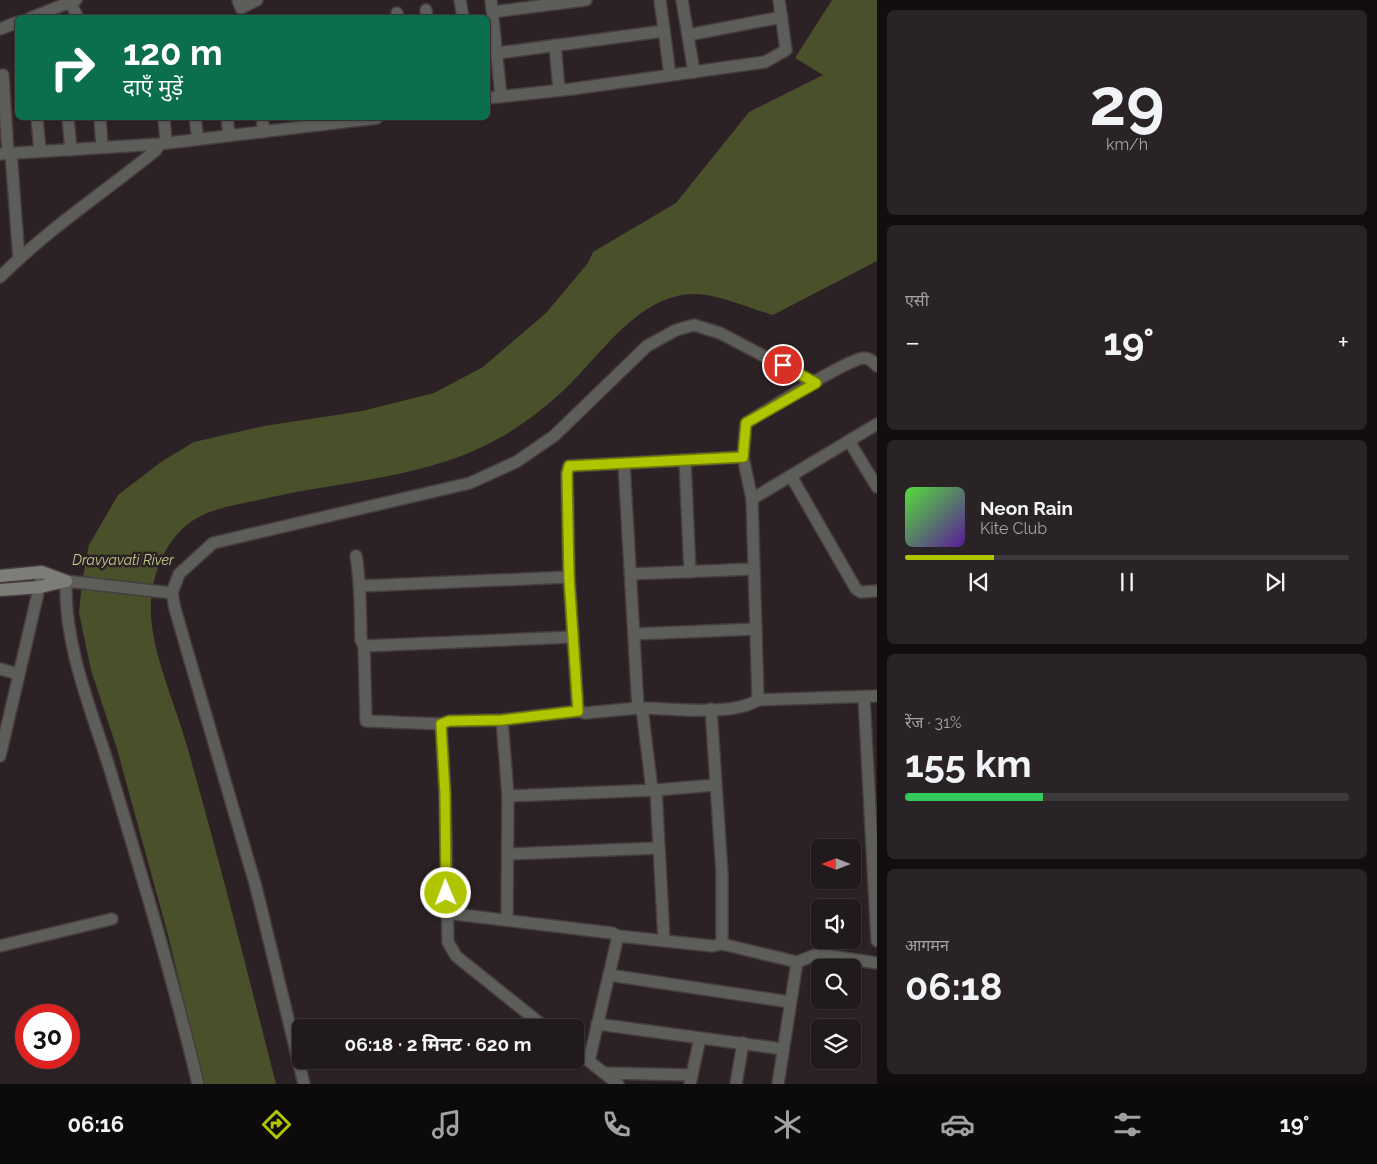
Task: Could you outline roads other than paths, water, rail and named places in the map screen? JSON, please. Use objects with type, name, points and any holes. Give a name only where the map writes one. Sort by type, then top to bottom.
[{"type":"street","points":[[238,0],[241,8],[257,0]]},
{"type":"street","points":[[460,0],[462,15]]},
{"type":"street","points":[[491,0],[501,96]]},
{"type":"street","points":[[493,12],[586,0]]},
{"type":"street","points":[[670,75],[660,2],[681,0],[694,72]]},
{"type":"street","points":[[490,98],[765,62],[786,50],[779,0]]},
{"type":"street","points":[[37,15],[72,1],[77,15]]},
{"type":"street","points":[[688,35],[782,17]]},
{"type":"street","points":[[0,29],[15,23]]},
{"type":"street","points":[[498,53],[664,31]]},
{"type":"street","points":[[555,45],[559,90]]},
{"type":"street","points":[[3,75],[6,153],[19,259]]},
{"type":"street","points":[[37,120],[40,151]]},
{"type":"street","points":[[68,120],[71,150]]},
{"type":"street","points":[[100,120],[102,147]]},
{"type":"street","points":[[0,277],[55,227],[103,194],[163,144],[164,120]]},
{"type":"street","points":[[195,120],[198,139]]},
{"type":"street","points":[[227,120],[229,136]]},
{"type":"street","points":[[262,120],[264,132]]},
{"type":"street","points":[[6,153],[163,144],[264,132],[314,121],[329,120]]},
{"type":"street","points":[[304,1084],[256,887],[175,609],[172,593],[179,574],[213,543],[470,484],[516,462],[554,436],[647,346],[676,330],[694,326],[720,333],[816,383]]},
{"type":"street","points":[[758,700],[752,499],[743,457],[746,423],[863,358],[870,359],[877,366]]},
{"type":"street","points":[[752,499],[877,424]]},
{"type":"street","points":[[849,441],[877,487]]},
{"type":"street","points":[[578,711],[569,577],[567,474],[569,466],[743,457]]},
{"type":"street","points":[[685,461],[690,572]]},
{"type":"street","points":[[624,464],[640,708],[654,790],[664,940]]},
{"type":"street","points":[[791,476],[856,588],[861,592],[877,591]]},
{"type":"street","points":[[356,556],[361,586],[359,594],[361,640],[364,646],[366,721],[441,724],[449,721],[502,720],[578,711],[585,713],[640,708],[711,709],[746,707],[758,700],[877,696]]},
{"type":"street","points":[[631,574],[754,569]]},
{"type":"street","points":[[0,576],[42,572],[66,581],[172,593]]},
{"type":"street","points":[[0,756],[3,728],[19,674],[42,572]]},
{"type":"street","points":[[361,586],[569,577]]},
{"type":"street","points":[[0,590],[40,587],[66,581]]},
{"type":"street","points":[[66,581],[68,624],[77,666],[122,809],[198,1084]]},
{"type":"street","points":[[635,634],[756,629]]},
{"type":"street","points":[[364,646],[573,638]]},
{"type":"street","points":[[0,669],[19,674]]},
{"type":"street","points":[[864,697],[877,941]]},
{"type":"street","points":[[711,709],[722,873],[722,944]]},
{"type":"street","points":[[502,720],[508,796],[507,919]]},
{"type":"street","points":[[441,724],[445,794],[448,942],[456,956],[535,1019]]},
{"type":"street","points":[[508,796],[654,790],[715,785]]},
{"type":"street","points":[[509,854],[659,848]]},
{"type":"street","points":[[446,913],[612,933],[618,936],[713,946],[722,944],[797,962],[818,954],[877,963]]},
{"type":"street","points":[[0,946],[112,919]]},
{"type":"street","points":[[589,1061],[618,936]]},
{"type":"street","points":[[778,1084],[797,962]]},
{"type":"street","points":[[609,975],[790,1002]]},
{"type":"street","points":[[597,1024],[784,1049]]},
{"type":"street","points":[[604,1073],[691,1080],[700,1038]]},
{"type":"street","points":[[736,1084],[743,1044]]},
{"type":"street","points":[[584,1057],[618,1084]]},
{"type":"water","name":"Dravyavati River","points":[[832,0],[877,0],[877,261],[773,315],[707,295],[685,295],[666,300],[647,309],[630,322],[572,382],[539,411],[503,436],[475,450],[416,470],[229,506],[212,511],[187,525],[170,543],[159,566],[152,590],[151,619],[154,637],[163,674],[182,729],[199,788],[276,1084],[204,1084],[168,935],[117,749],[91,670],[79,613],[82,582],[89,545],[118,495],[161,462],[194,442],[264,426],[362,411],[434,393],[483,367],[546,313],[588,263],[593,252],[676,203],[749,112],[823,75],[795,58]]}]
